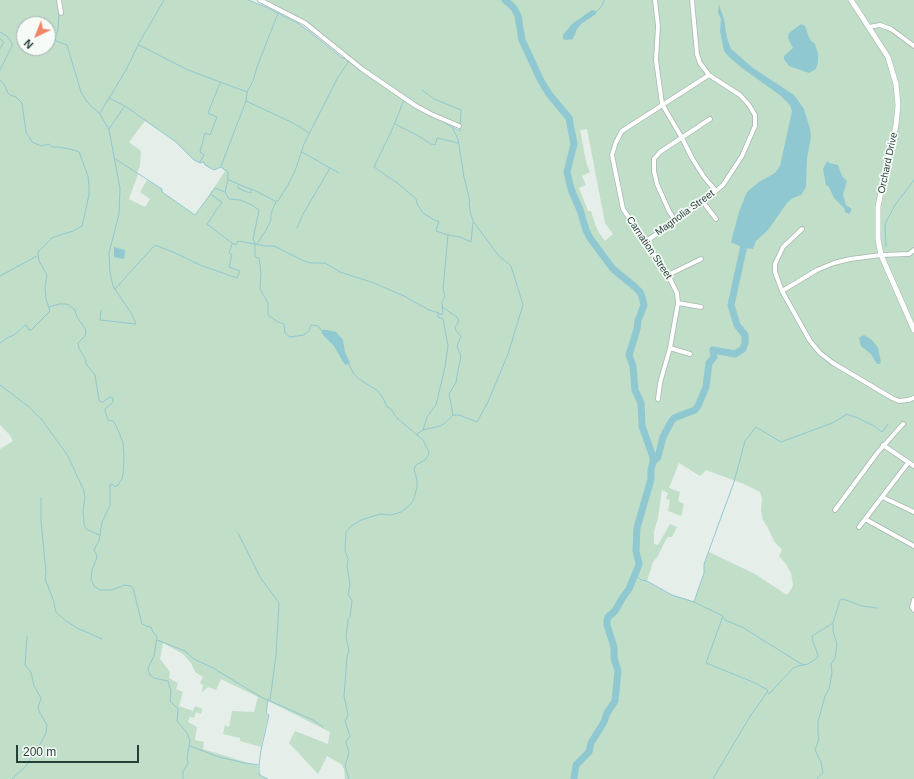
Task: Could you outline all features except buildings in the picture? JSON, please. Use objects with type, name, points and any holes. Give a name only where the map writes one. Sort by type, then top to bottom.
[{"type":"street","points":[[59,0],[61,13]]},
{"type":"street","points":[[260,0],[305,23],[362,69],[416,106],[459,126]]},
{"type":"street","points":[[655,0],[658,26],[656,60],[662,104],[704,177],[716,191]]},
{"type":"street","name":"Magnolia Street","points":[[645,242],[703,202],[723,184],[742,156],[755,126],[755,115],[749,105],[740,95],[709,75],[700,63],[697,54],[692,0]]},
{"type":"street","name":"Orchard Drive","points":[[851,0],[888,57],[896,84],[898,105],[896,125],[878,206],[878,239],[881,255],[914,330]]},
{"type":"street","points":[[869,27],[880,25],[892,29],[914,46]]},
{"type":"street","name":"Carnation Street","points":[[658,399],[660,383],[670,348],[678,303],[677,293],[674,284],[623,209],[612,155],[616,142],[622,131],[709,75]]},
{"type":"street","points":[[676,222],[669,211],[657,184],[654,171],[654,159],[660,152],[710,120]]},
{"type":"street","points":[[703,202],[716,219]]},
{"type":"street","points":[[802,229],[783,246],[775,264],[775,272],[782,291],[810,341],[820,353],[833,364],[892,398],[899,401],[914,398]]},
{"type":"street","points":[[782,291],[817,270],[834,263],[850,259],[881,255],[909,254],[914,250]]},
{"type":"street","points":[[668,275],[701,259]]},
{"type":"street","points":[[678,303],[701,307]]},
{"type":"street","points":[[670,348],[690,354]]},
{"type":"street","points":[[835,510],[883,445],[903,424]]},
{"type":"street","points":[[883,445],[914,466]]},
{"type":"street","points":[[859,527],[908,463]]},
{"type":"street","points":[[882,497],[914,512]]},
{"type":"street","points":[[866,519],[914,546]]},
{"type":"street","points":[[914,600],[912,607],[914,610]]},
{"type":"green space","points":[[0,0],[58,0],[61,14],[60,0],[248,0],[266,7],[299,24],[342,58],[345,57],[348,59],[364,73],[413,106],[459,131],[460,125],[420,108],[356,62],[305,22],[263,0],[914,0],[914,779],[345,779],[344,769],[341,764],[327,756],[318,774],[289,743],[295,731],[328,744],[330,732],[268,701],[265,714],[268,716],[261,747],[240,741],[240,738],[223,734],[225,725],[229,727],[232,711],[254,712],[258,697],[221,679],[216,690],[208,687],[202,692],[203,685],[200,683],[203,677],[195,672],[191,663],[183,654],[163,643],[160,659],[170,672],[169,678],[178,683],[176,689],[183,692],[179,706],[193,711],[195,706],[202,709],[201,714],[196,712],[194,718],[190,717],[188,722],[197,727],[195,740],[204,742],[203,749],[258,766],[258,773],[261,774],[260,776],[268,779],[0,779],[0,449],[13,441],[9,434],[0,425]],"holes":[[[145,121],[176,142],[194,160],[200,163],[203,162],[205,165],[214,170],[220,167],[225,171],[195,215],[162,192],[162,189],[147,180],[140,192],[150,199],[145,207],[129,199],[138,174],[141,151],[129,142]],[[587,129],[605,223],[613,234],[605,241],[599,233],[591,211],[588,211],[579,188],[586,185],[582,176],[590,172],[586,162],[580,130]],[[679,463],[700,476],[706,470],[744,484],[760,492],[762,499],[761,510],[763,520],[774,541],[782,550],[779,556],[791,573],[793,585],[787,595],[755,574],[709,552],[704,564],[702,580],[694,601],[672,595],[647,581],[653,562],[658,556],[665,541],[668,537],[672,537],[677,527],[670,524],[658,545],[654,544],[654,532],[658,518],[662,490],[668,493],[666,499],[670,500],[668,511],[681,516],[684,504],[678,501],[680,492],[669,488]]]},
{"type":"water","points":[[719,2],[731,49],[753,68],[794,95],[804,109],[810,129],[811,138],[807,158],[806,187],[801,195],[793,198],[787,203],[768,230],[756,241],[753,249],[743,248],[731,242],[739,212],[747,192],[759,182],[775,173],[780,166],[792,111],[790,105],[781,96],[742,68],[724,51],[720,31],[721,19],[718,12]]},
{"type":"water","points":[[592,10],[596,11],[596,14],[581,24],[573,39],[563,39],[563,35],[572,24]]},
{"type":"water","points":[[801,24],[805,26],[810,40],[815,44],[818,54],[816,69],[809,73],[789,66],[784,59],[784,56],[793,48],[788,38],[789,33]]},
{"type":"water","points":[[827,161],[838,165],[842,176],[847,181],[843,194],[846,205],[852,209],[849,214],[845,212],[844,208],[834,198],[829,187],[826,185],[823,169]]},
{"type":"water","points":[[114,247],[125,250],[124,259],[114,257]]},
{"type":"water","points":[[321,330],[336,332],[343,340],[345,352],[350,363],[346,365],[343,362],[334,346],[323,335]]},
{"type":"water","points":[[864,335],[872,340],[878,348],[881,362],[880,364],[877,364],[871,354],[861,346],[859,338]]},
{"type":"waterway","points":[[57,0],[58,5]]},
{"type":"waterway","points":[[100,113],[126,70],[138,45],[164,0]]},
{"type":"waterway","points":[[248,0],[266,7],[299,24],[342,58],[346,58]]},
{"type":"waterway","points":[[505,0],[514,8],[518,16],[522,40],[541,81],[549,94],[569,118],[574,144],[567,172],[571,189],[580,210],[586,230],[590,238],[613,269],[635,287],[640,292],[642,297],[644,305],[629,355],[633,366],[635,390],[641,403],[642,426],[653,457],[653,462]]},
{"type":"waterway","points":[[596,12],[602,6],[604,0]]},
{"type":"waterway","points":[[221,166],[246,101],[247,92],[253,81],[278,13]]},
{"type":"waterway","points":[[59,14],[58,30],[55,38],[56,41],[67,45],[81,92],[87,102],[100,114],[109,130],[120,188],[119,214],[109,253],[110,272],[113,286],[131,313],[136,324],[100,320],[101,310]]},
{"type":"waterway","points":[[0,32],[7,36],[12,43],[12,46],[0,70]]},
{"type":"waterway","points":[[0,39],[4,42],[0,49]]},
{"type":"waterway","points":[[139,45],[188,70],[247,92]]},
{"type":"waterway","points":[[257,244],[271,220],[271,214],[276,201],[278,201],[295,171],[304,144],[348,60]]},
{"type":"waterway","points":[[362,71],[371,78]]},
{"type":"waterway","points":[[0,80],[4,84],[8,93],[16,97],[22,103],[26,132],[32,142],[41,146],[49,144],[52,147],[79,152],[88,176],[89,185],[89,195],[82,226],[73,231],[52,238],[38,252],[39,261],[47,275],[45,287],[46,299],[50,311],[31,330],[29,330],[26,325],[14,335],[0,343]]},
{"type":"waterway","points":[[200,162],[204,155],[200,152],[205,133],[210,135],[217,117],[208,113],[220,83]]},
{"type":"waterway","points":[[422,90],[434,99],[461,110],[460,131],[452,127]]},
{"type":"waterway","points":[[109,98],[125,106],[176,142],[194,160],[200,163],[204,162],[205,165],[214,170],[221,167],[228,172],[225,192],[229,199],[240,200],[259,210],[253,239],[255,244],[255,257],[259,258],[261,273],[260,289],[268,303],[268,315],[284,324],[285,333],[290,337],[304,335],[309,331],[311,325],[318,326],[321,330]]},
{"type":"waterway","points":[[404,100],[391,132],[374,167],[400,185],[416,199],[417,204],[423,213],[436,221],[439,221],[436,231],[448,235],[443,289],[445,296],[442,302],[443,314],[438,314],[438,317],[443,319],[448,346],[445,367],[436,405],[427,417],[423,430]]},
{"type":"waterway","points":[[246,101],[293,123],[309,133]]},
{"type":"waterway","points":[[109,129],[124,107]]},
{"type":"waterway","points":[[440,120],[452,127],[458,139],[473,221],[498,255],[511,266],[523,305],[508,354],[488,402],[477,422],[459,415],[453,415]]},
{"type":"waterway","points":[[395,124],[431,144],[435,145],[437,138],[458,143]]},
{"type":"waterway","points":[[302,152],[339,173]]},
{"type":"waterway","points":[[114,158],[162,189],[162,192],[195,215],[210,195]]},
{"type":"waterway","points":[[297,228],[302,216],[330,168]]},
{"type":"waterway","points":[[229,180],[256,191],[275,201]]},
{"type":"waterway","points":[[886,246],[885,224],[895,205],[914,180]]},
{"type":"waterway","points":[[238,186],[238,188],[244,191],[251,193],[251,190]]},
{"type":"waterway","points":[[225,192],[215,188],[210,194],[222,202],[207,224],[232,243],[236,245],[238,241],[274,246],[304,261],[311,263],[325,263],[340,272],[374,283],[404,296],[429,310],[439,313]]},
{"type":"waterway","points":[[448,235],[460,237],[471,242],[473,222]]},
{"type":"waterway","points":[[574,779],[576,765],[589,752],[591,743],[615,701],[618,671],[607,620],[608,617],[615,611],[629,589],[639,564],[636,551],[637,528],[651,479],[653,462],[658,457],[663,437],[674,418],[695,410],[698,406],[706,387],[709,363],[714,357],[713,350],[735,354],[743,349],[745,343],[745,335],[737,325],[731,305],[745,241]]},
{"type":"waterway","points":[[115,289],[155,245],[200,265],[237,278],[240,271],[229,267],[232,255],[229,253],[232,244]]},
{"type":"waterway","points":[[0,276],[37,256]]},
{"type":"waterway","points":[[49,307],[59,304],[66,304],[75,310],[77,317],[86,330],[85,336],[78,343],[79,348],[85,358],[86,364],[95,375],[99,400],[103,402],[110,397],[113,398],[113,402],[105,409],[105,411],[108,420],[113,421],[116,425],[123,443],[123,474],[122,479],[117,486],[115,487],[112,484],[110,485],[110,506],[102,522],[99,541],[94,550],[97,556],[92,570],[91,579],[94,586],[100,590],[112,590],[124,585],[131,586],[133,588],[142,624],[151,627],[157,637],[154,656],[148,670],[150,675],[154,678],[168,681],[171,691],[170,701],[178,709],[177,721],[187,733],[190,741],[187,757],[188,763],[183,772],[183,779]]},
{"type":"waterway","points":[[417,434],[423,430],[440,426],[453,415],[449,394],[456,382],[461,356],[457,346],[461,336],[456,331],[455,327],[459,321],[457,317],[442,307]]},
{"type":"waterway","points":[[349,364],[353,373],[359,379],[378,391],[387,407],[390,408],[397,418],[423,440],[429,452],[425,460],[416,465],[414,469],[417,487],[411,504],[401,512],[395,514],[380,514],[361,520],[350,527],[346,532],[345,550],[348,559],[347,565],[350,585],[348,594],[352,601],[346,637],[349,651],[347,657],[344,696],[348,715],[345,721],[350,736],[346,742],[349,753],[345,766],[349,779]]},
{"type":"waterway","points":[[0,385],[29,407],[42,420],[68,456],[84,491],[84,524],[86,529],[99,535]]},
{"type":"waterway","points":[[846,414],[858,418],[882,432],[888,424]]},
{"type":"waterway","points":[[714,779],[749,718],[768,691],[753,682],[706,663],[723,616],[694,602],[704,573],[704,564],[734,482],[745,441],[756,427],[781,442],[832,423],[846,415]]},
{"type":"waterway","points":[[41,498],[41,521],[46,572],[45,579],[53,599],[56,612],[77,628],[102,639]]},
{"type":"waterway","points":[[238,533],[260,577],[279,603],[276,655],[270,700]]},
{"type":"waterway","points":[[636,575],[641,580],[647,581],[672,595],[694,602]]},
{"type":"waterway","points":[[768,693],[769,694],[793,668],[808,664],[816,659],[818,656],[812,636],[833,623],[840,600],[843,599],[862,606],[877,608]]},
{"type":"waterway","points":[[724,618],[725,620],[742,627],[803,665]]},
{"type":"waterway","points":[[817,779],[823,773],[821,762],[815,750],[819,739],[818,722],[825,696],[829,689],[832,673],[831,664],[835,658],[837,644],[833,631],[833,624]]},
{"type":"waterway","points":[[12,779],[27,765],[37,750],[46,733],[47,725],[38,708],[41,698],[34,686],[31,672],[25,665],[27,636]]},
{"type":"waterway","points":[[157,640],[185,651],[194,659],[213,668],[261,697],[313,720],[323,727]]},
{"type":"waterway","points":[[259,765],[269,715],[266,714],[268,700]]},
{"type":"waterway","points":[[190,746],[219,757],[259,765],[259,775],[268,779]]}]
